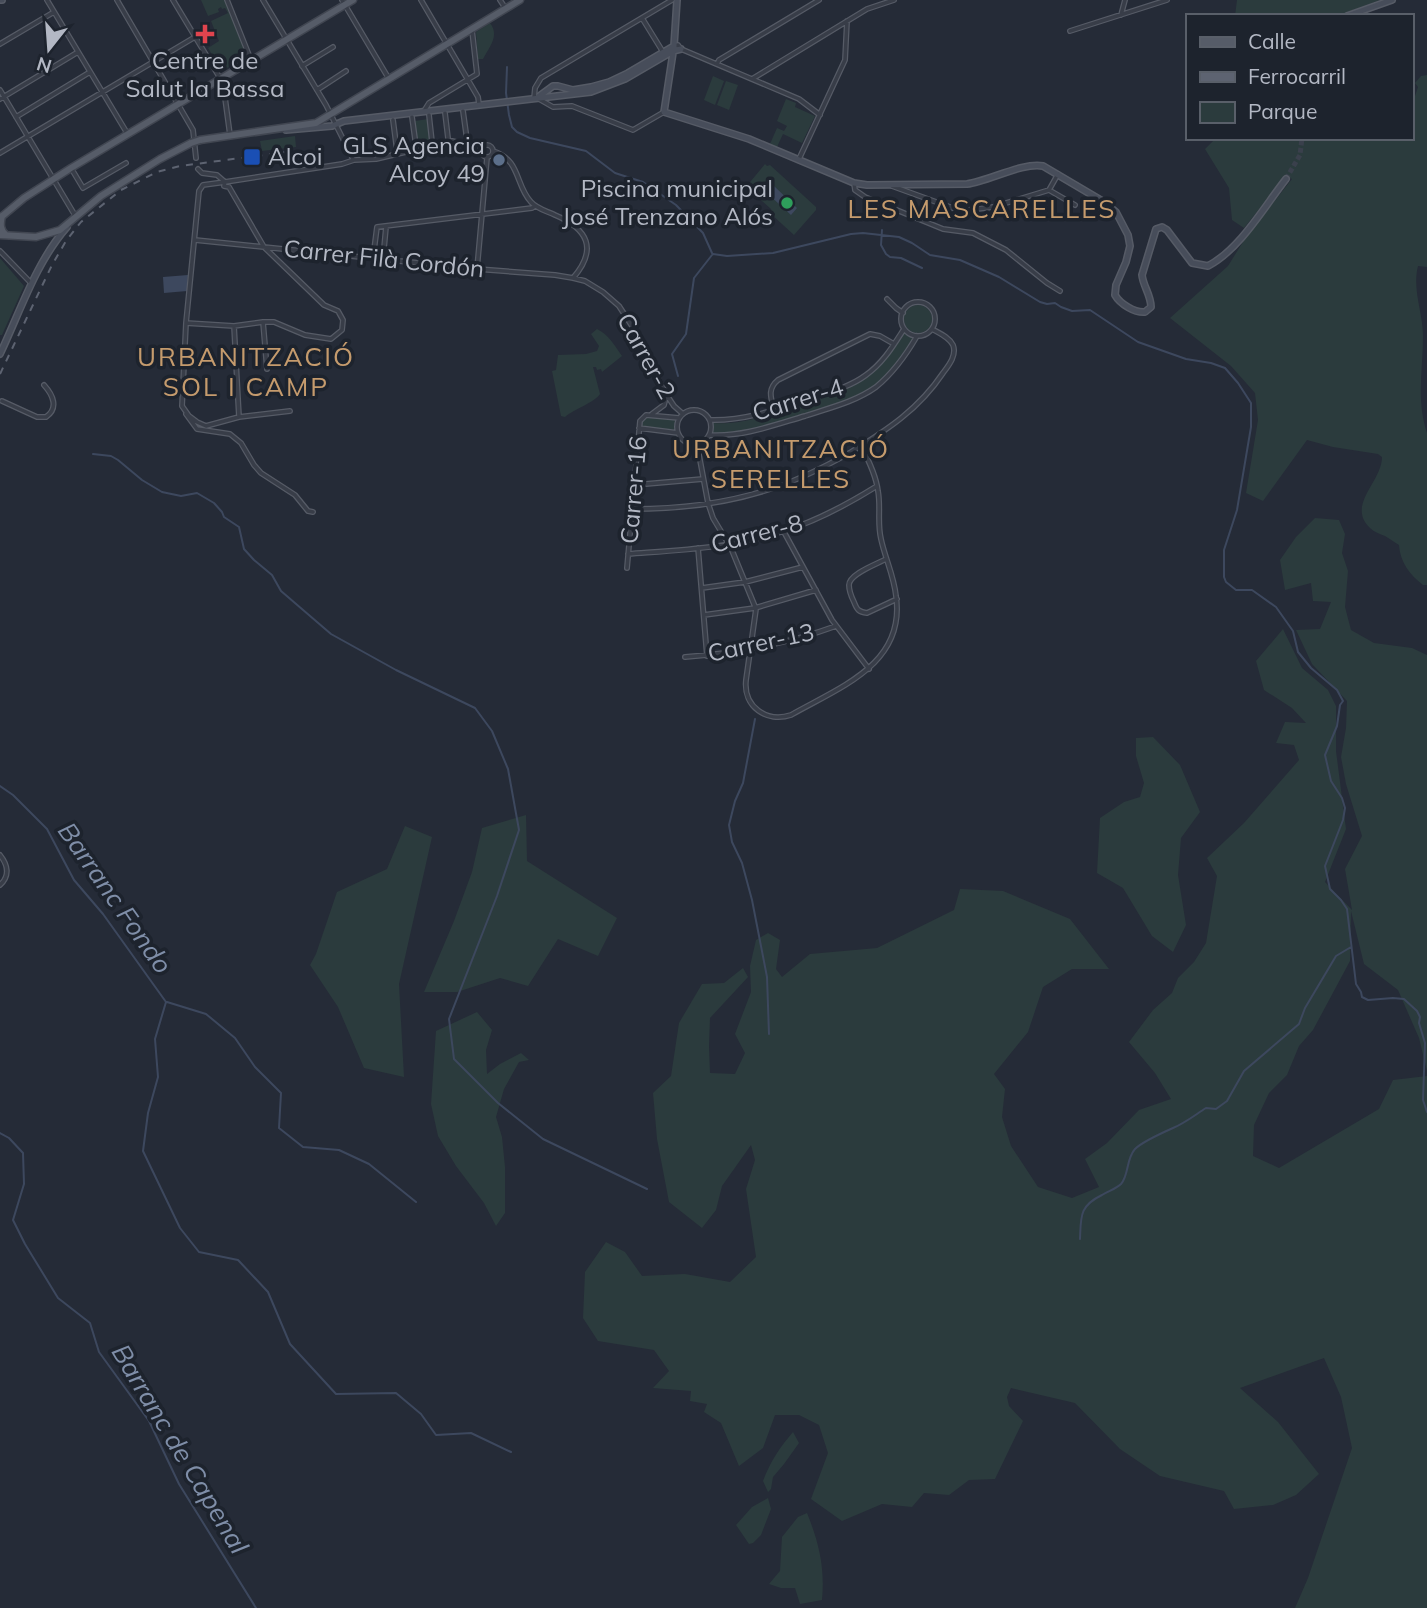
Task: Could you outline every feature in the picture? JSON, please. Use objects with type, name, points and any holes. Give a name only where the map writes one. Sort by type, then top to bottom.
[{"type":"main road","points":[[353,0],[343,3],[287,40],[21,200],[1,217],[3,235],[29,237],[60,230],[101,196],[191,143],[313,123],[520,0]]},
{"type":"street","points":[[47,0],[128,134]]},
{"type":"street","points":[[117,0],[193,130],[196,158]]},
{"type":"street","points":[[173,0],[224,86],[230,135]]},
{"type":"street","points":[[227,0],[252,61]]},
{"type":"street","points":[[262,0],[331,114],[354,160]]},
{"type":"street","points":[[421,0],[483,104]]},
{"type":"street","points":[[500,0],[506,9]]},
{"type":"street","points":[[536,98],[535,88],[541,78],[672,0]]},
{"type":"street","points":[[272,130],[336,125],[344,121],[536,98],[547,101],[556,108],[563,105],[572,106],[633,130],[637,129],[664,111],[677,0]]},
{"type":"street","points":[[717,64],[719,60],[819,0]]},
{"type":"street","points":[[752,79],[867,9],[894,0]]},
{"type":"street","points":[[1121,15],[1125,0]]},
{"type":"street","points":[[1070,31],[1167,0]]},
{"type":"street","points":[[1353,14],[1392,0]]},
{"type":"street","points":[[343,3],[389,79]]},
{"type":"street","points":[[0,44],[54,12]]},
{"type":"street","points":[[642,18],[663,52]]},
{"type":"street","points":[[799,160],[845,60],[847,21]]},
{"type":"street","points":[[432,142],[426,113],[429,103],[477,74],[472,30]]},
{"type":"street","points":[[0,153],[195,37]]},
{"type":"street","points":[[302,66],[333,47]]},
{"type":"street","points":[[536,98],[553,86],[573,90],[609,82],[673,48],[799,99],[820,115]]},
{"type":"street","points":[[547,101],[615,84],[673,48]]},
{"type":"street","points":[[2,97],[78,52]]},
{"type":"street","points":[[16,117],[90,72]]},
{"type":"street","points":[[317,90],[346,72]]},
{"type":"street","points":[[561,87],[569,95]]},
{"type":"street","points":[[547,101],[548,89]]},
{"type":"street","points":[[0,90],[74,220],[57,238],[48,253],[2,342],[0,354]]},
{"type":"street","points":[[563,105],[569,95]]},
{"type":"street","points":[[463,111],[467,140]]},
{"type":"street","points":[[664,111],[749,139],[854,183],[889,186],[972,184],[1035,164],[1043,166],[1112,207],[1129,239],[1130,251],[1116,285],[1115,295],[1121,302],[1143,313],[1149,310],[1151,303],[1143,283],[1142,272],[1156,229],[1166,228],[1192,263],[1208,266],[1235,244],[1286,179]]},
{"type":"street","points":[[445,113],[448,138]]},
{"type":"street","points":[[412,117],[415,146]]},
{"type":"street","points":[[393,120],[397,151]]},
{"type":"street","points":[[313,512],[295,495],[261,472],[230,434],[197,429],[182,406],[186,323],[199,191],[202,185],[354,160],[377,159],[452,141],[482,148],[488,145],[512,163],[528,198],[535,206],[569,222],[586,240],[587,257],[573,278]]},
{"type":"street","points":[[482,148],[481,154],[487,158]]},
{"type":"street","points":[[487,158],[493,151]]},
{"type":"street","points":[[477,269],[487,158]]},
{"type":"street","points":[[71,169],[83,188],[126,163]]},
{"type":"street","points":[[186,323],[234,326],[274,322],[305,335],[331,340],[342,330],[343,320],[338,311],[324,305],[264,247],[227,183],[217,175],[200,172],[198,169]]},
{"type":"street","points":[[889,186],[910,191],[958,211],[993,207],[1049,190],[1058,174]]},
{"type":"street","points":[[854,183],[855,190],[865,197],[943,229],[973,233],[1005,249],[1060,291]]},
{"type":"street","points":[[1049,190],[1075,205]]},
{"type":"street","points":[[373,258],[376,229],[379,227],[535,206]]},
{"type":"street","points":[[383,259],[386,226]]},
{"type":"street","name":"Carrer Filà Cordón","points":[[195,240],[573,278]]},
{"type":"street","points":[[0,251],[33,284]]},
{"type":"street","name":"Carrer-2","points":[[573,278],[594,286],[619,306],[666,394],[681,416]]},
{"type":"street","points":[[887,299],[903,313]]},
{"type":"street","points":[[914,303],[929,306],[935,319],[932,329],[917,336],[909,334],[904,329],[901,318],[903,313],[914,303]]},
{"type":"street","points":[[263,322],[267,369]]},
{"type":"street","points":[[234,326],[239,417]]},
{"type":"street","name":"Carrer-4","points":[[710,420],[744,418],[853,384],[875,368],[904,329]]},
{"type":"street","points":[[632,509],[708,503],[753,494],[801,478],[861,446],[902,419],[919,404],[950,362],[954,352],[952,342],[932,329]]},
{"type":"street","points":[[774,410],[770,393],[778,380],[870,334],[894,344]]},
{"type":"street","name":"Carrer-4","points":[[709,435],[758,430],[852,400],[877,386],[893,371],[917,336]]},
{"type":"street","points":[[1,403],[38,417],[46,417],[52,412],[54,403],[44,385]]},
{"type":"street","name":"Carrer-16","points":[[627,568],[641,419],[660,410],[666,394]]},
{"type":"street","points":[[182,406],[189,416],[206,426],[239,417],[290,411]]},
{"type":"street","points":[[698,410],[707,416],[711,428],[709,435],[697,444],[685,442],[676,428],[681,416],[687,411],[698,410]]},
{"type":"street","points":[[648,415],[681,416]]},
{"type":"street","points":[[639,428],[678,433]]},
{"type":"street","points":[[697,444],[713,518],[728,544],[755,608],[746,692],[755,709],[778,718],[791,715],[869,669],[890,643],[896,624],[897,599],[878,525],[877,486],[861,446]]},
{"type":"street","points":[[634,485],[703,479]]},
{"type":"street","name":"Carrer-8","points":[[628,554],[728,544],[784,531],[841,507],[877,486]]},
{"type":"street","points":[[784,531],[836,626],[869,669]]},
{"type":"street","points":[[698,548],[707,656]]},
{"type":"street","points":[[887,559],[854,576],[849,587],[856,607],[863,613],[897,599]]},
{"type":"street","points":[[702,588],[745,582],[803,567]]},
{"type":"street","points":[[704,615],[755,608],[816,590]]},
{"type":"street","name":"Carrer-13","points":[[685,657],[776,645],[836,626]]},
{"type":"street","points":[[0,855],[8,870],[0,886]]},
{"type":"green space","points":[[201,0],[225,0],[247,55],[222,71],[208,48],[219,41],[211,21],[228,13],[221,7],[219,12],[208,16]]},
{"type":"green space","points":[[1237,0],[1380,0],[1342,14],[1235,14]]},
{"type":"green space","points":[[490,23],[494,37],[483,59],[478,59],[476,32]]},
{"type":"green space","points":[[1427,75],[1427,267],[1418,266],[1416,284],[1423,327],[1421,385],[1427,433],[1427,585],[1423,585],[1406,568],[1399,545],[1377,533],[1364,519],[1363,502],[1380,466],[1382,457],[1378,454],[1307,440],[1263,501],[1246,493],[1258,420],[1255,393],[1231,366],[1170,318],[1228,266],[1246,237],[1292,179],[1286,176],[1244,228],[1232,220],[1229,188],[1205,149],[1214,140],[1413,140],[1413,102],[1418,87],[1415,83],[1421,76]]},
{"type":"green space","points":[[713,76],[724,81],[715,105],[704,100]]},
{"type":"green space","points":[[726,81],[738,85],[729,110],[717,105]]},
{"type":"green space","points":[[786,99],[796,103],[795,107],[815,116],[802,143],[783,134],[777,147],[770,144],[777,128],[784,131],[787,126],[777,121]]},
{"type":"green space","points":[[428,119],[431,142],[417,145],[415,121]]},
{"type":"green space","points":[[295,136],[296,147],[262,151],[260,141]]},
{"type":"green space","name":"Piscina municipal José Trenzano Alós","points":[[765,164],[770,165],[816,207],[794,235],[771,214],[771,209],[746,187]]},
{"type":"green space","points":[[0,258],[24,286],[2,335],[0,335]]},
{"type":"green space","points":[[918,305],[928,309],[932,319],[928,329],[918,333],[908,329],[904,319],[908,309]]},
{"type":"green space","points":[[597,329],[622,356],[602,372],[601,369],[593,367],[600,394],[565,417],[561,416],[552,371],[556,370],[558,355],[597,351],[599,346],[591,334]]},
{"type":"green space","points":[[903,333],[913,339],[901,358],[882,380],[861,394],[829,408],[775,424],[712,434],[713,423],[757,418],[853,386],[879,366]]},
{"type":"green space","points":[[646,417],[675,420],[674,430],[641,426]]},
{"type":"green space","points":[[1315,518],[1339,520],[1345,534],[1342,553],[1348,571],[1345,607],[1351,630],[1374,643],[1412,648],[1427,655],[1427,1071],[1419,1038],[1398,990],[1364,964],[1351,911],[1350,961],[1313,1030],[1299,1046],[1287,1075],[1269,1093],[1254,1125],[1253,1156],[1279,1168],[1379,1109],[1393,1080],[1427,1076],[1427,1608],[1295,1608],[1308,1578],[1352,1448],[1341,1397],[1324,1358],[1240,1388],[1278,1422],[1319,1474],[1296,1495],[1273,1505],[1234,1509],[1224,1491],[1160,1476],[1120,1449],[1075,1403],[1011,1388],[1007,1397],[1009,1406],[1023,1421],[995,1479],[969,1480],[949,1495],[924,1493],[912,1507],[882,1504],[842,1521],[811,1499],[828,1453],[819,1425],[799,1415],[775,1415],[763,1448],[739,1466],[721,1423],[704,1412],[707,1404],[690,1401],[691,1391],[653,1388],[669,1371],[654,1350],[598,1341],[583,1318],[585,1272],[606,1242],[625,1252],[642,1276],[685,1274],[730,1282],[756,1257],[746,1189],[755,1160],[751,1145],[722,1186],[716,1210],[702,1228],[669,1202],[657,1139],[653,1093],[671,1076],[679,1023],[702,984],[724,983],[743,968],[748,977],[710,1018],[710,1073],[735,1074],[745,1053],[735,1034],[751,992],[750,966],[756,940],[768,933],[780,940],[776,969],[782,977],[810,954],[877,948],[954,910],[960,889],[1003,891],[1070,919],[1109,969],[1072,969],[1043,987],[1028,1032],[994,1074],[1005,1089],[1002,1117],[1011,1146],[1038,1187],[1072,1198],[1099,1187],[1085,1159],[1107,1143],[1139,1110],[1171,1099],[1155,1073],[1129,1042],[1153,1010],[1172,993],[1178,978],[1194,962],[1206,943],[1217,876],[1207,858],[1244,823],[1299,760],[1294,745],[1276,743],[1285,722],[1306,723],[1292,708],[1264,690],[1256,661],[1283,629],[1302,668],[1328,690],[1336,706],[1336,751],[1346,829],[1325,882],[1352,910],[1345,869],[1362,836],[1346,784],[1341,757],[1347,701],[1312,664],[1296,630],[1320,629],[1331,602],[1313,601],[1311,583],[1285,590],[1280,560],[1296,537]]},
{"type":"green space","points":[[1153,737],[1180,765],[1200,812],[1181,838],[1178,875],[1186,925],[1173,952],[1152,936],[1123,888],[1097,873],[1100,818],[1124,802],[1140,797],[1144,783],[1136,756],[1136,738]]},
{"type":"green space","points":[[526,815],[527,861],[617,918],[598,956],[558,939],[528,986],[500,978],[457,992],[424,992],[472,872],[482,828]]},
{"type":"green space","points":[[405,826],[432,837],[399,984],[404,1077],[364,1068],[338,1007],[310,965],[337,892],[387,869]]},
{"type":"green space","points":[[477,1012],[492,1030],[486,1050],[487,1074],[521,1053],[529,1060],[519,1062],[504,1089],[496,1117],[502,1137],[505,1167],[505,1213],[496,1226],[484,1203],[456,1166],[438,1136],[431,1104],[436,1031]]},
{"type":"green space","points":[[793,1432],[799,1443],[773,1477],[768,1492],[763,1481],[776,1455]]},
{"type":"green space","points":[[768,1498],[771,1509],[761,1535],[749,1544],[736,1525],[752,1507]]},
{"type":"green space","points":[[807,1513],[820,1555],[822,1600],[800,1604],[795,1588],[781,1588],[769,1584],[780,1571],[782,1537],[798,1517]]},
{"type":"water","points":[[774,186],[797,208],[791,215],[767,193]]},
{"type":"water","points":[[188,275],[187,291],[164,293],[163,277]]},
{"type":"waterway","points":[[507,67],[509,115],[512,127],[517,132],[530,138],[586,151],[615,173],[643,182],[676,205],[703,233],[712,253]]},
{"type":"waterway","points":[[882,230],[881,245],[886,254],[922,268]]},
{"type":"waterway","points":[[713,254],[727,256],[773,253],[851,234],[899,237],[930,255],[960,260],[999,277],[1040,302],[1055,303],[1072,311],[1090,310],[1138,342],[1186,359],[1225,368],[1238,383],[1251,403],[1251,427],[1237,510],[1224,550],[1224,577],[1236,590],[1252,590],[1276,607],[1293,631],[1298,652],[1311,668],[1337,690],[1343,701],[1337,726],[1325,755],[1331,781],[1345,808],[1325,866],[1330,889],[1347,909],[1356,984],[1362,997],[1368,1000],[1404,999],[1420,1017],[1419,1023],[1425,1043],[1423,1100],[1427,1112]]},
{"type":"waterway","points":[[678,376],[672,354],[686,334],[694,278],[712,255]]},
{"type":"waterway","points":[[93,454],[111,456],[162,492],[181,496],[197,493],[214,503],[224,517],[239,527],[244,549],[272,575],[281,591],[331,634],[396,670],[475,708],[492,731],[508,769],[519,830],[497,896],[449,1019],[454,1059],[498,1103],[543,1139],[647,1189]]},
{"type":"waterway","points":[[755,719],[743,783],[729,825],[732,842],[742,863],[752,900],[767,977],[769,1034]]},
{"type":"waterway","name":"Barranc Fondo","points":[[0,786],[13,795],[47,829],[74,880],[103,914],[166,1002],[155,1039],[158,1077],[148,1113],[143,1151],[180,1228],[199,1252],[238,1260],[268,1292],[290,1344],[336,1394],[396,1393],[421,1414],[436,1435],[471,1433],[511,1452]]},
{"type":"waterway","points":[[1080,1239],[1081,1218],[1085,1208],[1094,1199],[1121,1184],[1135,1149],[1206,1108],[1216,1109],[1227,1101],[1244,1071],[1299,1024],[1305,1008],[1336,956],[1351,947]]},
{"type":"waterway","points":[[167,1002],[206,1014],[235,1038],[255,1067],[281,1093],[279,1128],[303,1147],[339,1150],[369,1164],[416,1202]]},
{"type":"waterway","name":"Barranc de Capenal","points":[[0,1133],[9,1138],[23,1153],[24,1184],[13,1220],[25,1244],[58,1298],[90,1323],[99,1352],[149,1421],[179,1484],[256,1608]]},
{"type":"tunnel","points":[[1286,179],[1300,155],[1302,140]]},
{"type":"railway","points":[[0,374],[66,241],[81,222],[121,190],[157,172],[180,166],[294,151]]},
{"type":"place","name":"Centre de Salut la Bassa","points":[[205,34]]},
{"type":"place","name":"Alcoi","points":[[252,157]]},
{"type":"place","name":"GLS Agencia Alcoy 49","points":[[499,160]]},
{"type":"place","name":"Piscina municipal José Trenzano Alós","points":[[787,203]]},
{"type":"district","name":"LES MASCARELLES","points":[[982,209]]},
{"type":"district","name":"URBANITZACIÓ SOL I CAMP","points":[[246,372]]},
{"type":"district","name":"URBANITZACIÓ SERELLES","points":[[781,464]]}]
